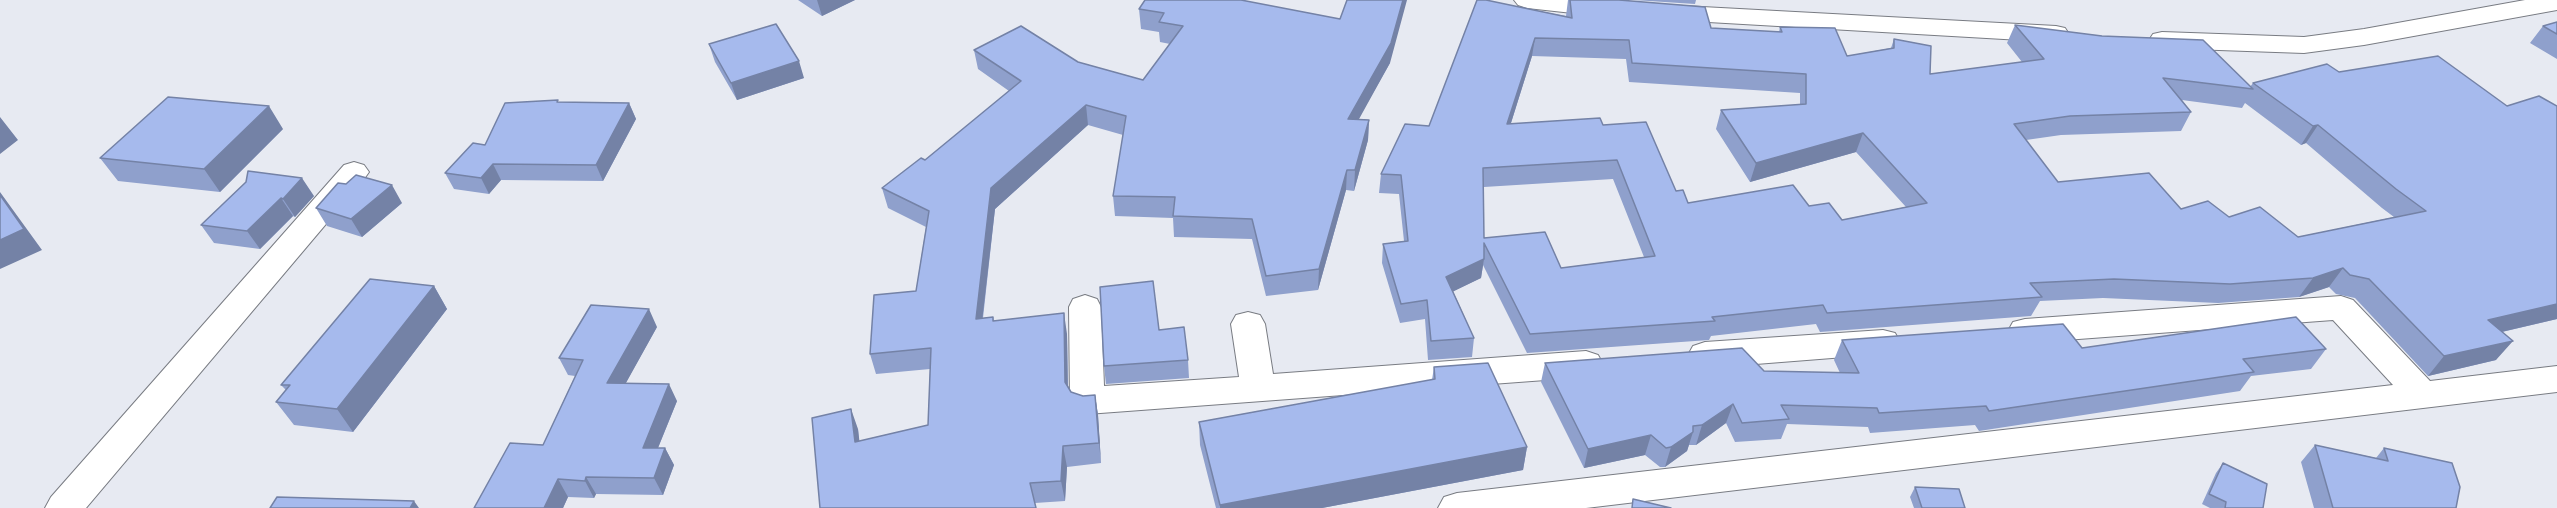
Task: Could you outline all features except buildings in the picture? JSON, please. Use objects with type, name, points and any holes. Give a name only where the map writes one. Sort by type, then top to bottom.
[{"type":"street","points":[[1527,0],[1639,12],[2075,35]]},
{"type":"street","points":[[2135,38],[2304,45],[2364,38],[2557,2]]},
{"type":"street","points":[[64,508],[354,172]]},
{"type":"street","points":[[1085,307],[1087,401],[1615,362]]},
{"type":"street","points":[[1996,334],[2342,308],[2423,395]]},
{"type":"street","points":[[1248,324],[1258,389]]},
{"type":"street","points":[[1675,358],[1913,340]]},
{"type":"street","points":[[1457,508],[2557,379]]}]
